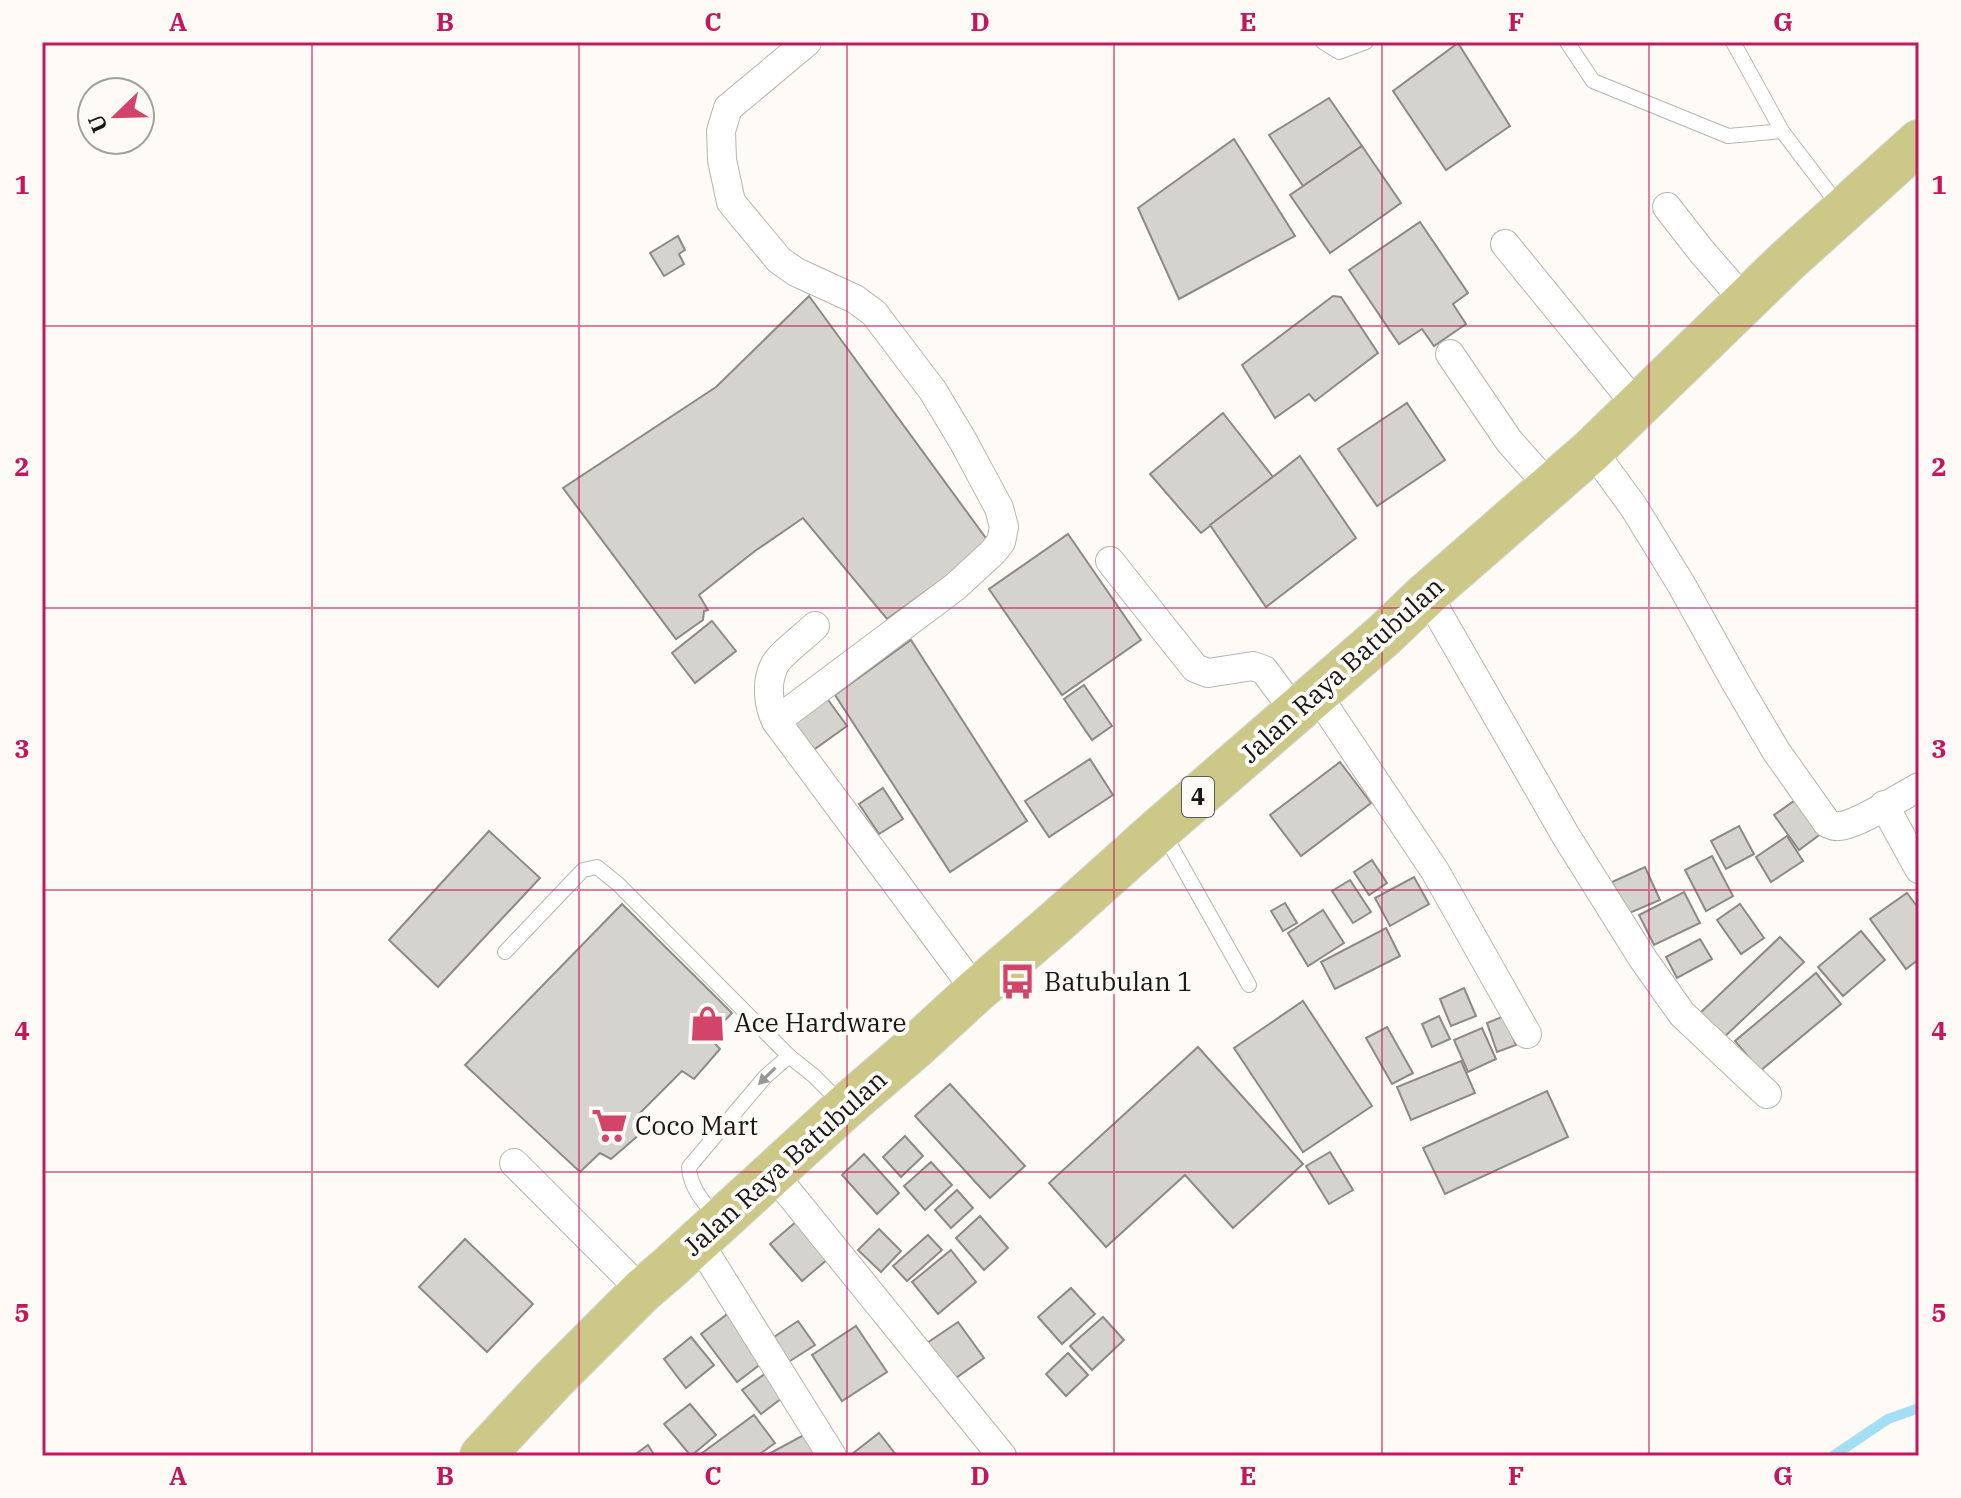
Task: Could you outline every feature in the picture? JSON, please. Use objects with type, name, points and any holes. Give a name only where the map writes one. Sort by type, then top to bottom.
[{"type":"highway","name":"Jalan Raya Batubulan","points":[[482,1456],[642,1291],[772,1172],[1592,450],[1842,210],[1914,158]]},
{"type":"street","points":[[776,721],[955,587],[993,552],[1001,542],[1004,527],[999,508],[941,403],[874,313],[855,299],[796,272],[779,260],[731,202],[721,146],[721,131],[728,108],[807,42]]},
{"type":"street","points":[[1667,207],[1745,301]]},
{"type":"street","points":[[1505,244],[1637,406]]},
{"type":"street","points":[[1450,354],[1509,441],[1549,486]]},
{"type":"street","points":[[1592,450],[1633,506],[1776,751],[1827,823],[1843,826],[1919,787]]},
{"type":"street","points":[[1110,561],[1195,668],[1208,673],[1253,666],[1264,670],[1306,703],[1435,871],[1527,1034]]},
{"type":"street","points":[[1427,594],[1566,836],[1643,959],[1682,1014],[1767,1094]]},
{"type":"street","points":[[815,626],[774,663],[768,688],[771,711],[976,991]]},
{"type":"street","points":[[1884,805],[1919,869]]},
{"type":"street","points":[[514,1163],[642,1291]]},
{"type":"street","points":[[772,1172],[1002,1456]]},
{"type":"street","points":[[708,1231],[832,1456]]},
{"type":"lane","points":[[1323,42],[1339,52],[1366,42]]},
{"type":"lane","points":[[1567,42],[1593,81],[1728,136],[1782,131]]},
{"type":"lane","points":[[1733,42],[1782,131],[1842,210]]},
{"type":"lane","points":[[1161,828],[1249,985]]},
{"type":"lane","points":[[505,952],[583,870],[597,867],[845,1107]]},
{"type":"lane","points":[[708,1231],[690,1179],[689,1167],[765,1077],[789,1056]]},
{"type":"building","points":[[1458,43],[1510,126],[1446,170],[1393,91]]},
{"type":"building","points":[[1329,98],[1362,146],[1303,186],[1269,135]]},
{"type":"building","points":[[1234,139],[1295,236],[1179,299],[1138,208]]},
{"type":"building","points":[[1362,146],[1401,203],[1330,253],[1290,195]]},
{"type":"building","points":[[1420,222],[1468,293],[1453,304],[1466,324],[1434,346],[1422,329],[1399,344],[1349,270]]},
{"type":"building","points":[[678,236],[685,250],[679,254],[684,264],[664,276],[650,253]]},
{"type":"building","points":[[809,296],[991,545],[887,619],[803,518],[699,595],[708,610],[704,611],[703,620],[676,639],[563,488],[716,387]]},
{"type":"building","points":[[1333,296],[1341,297],[1378,353],[1315,401],[1309,394],[1275,418],[1242,365]]},
{"type":"building","points":[[1407,403],[1445,460],[1377,506],[1338,449]]},
{"type":"building","points":[[1223,413],[1273,477],[1201,533],[1150,474]]},
{"type":"building","points":[[1300,456],[1356,538],[1266,607],[1210,525]]},
{"type":"building","points":[[1068,534],[1141,640],[1062,695],[989,589]]},
{"type":"building","points":[[712,621],[736,651],[695,683],[672,653]]},
{"type":"building","points":[[911,640],[1027,821],[950,872],[835,695]]},
{"type":"building","points":[[1084,685],[1112,726],[1092,740],[1064,699]]},
{"type":"building","points":[[826,697],[847,726],[812,751],[791,721]]},
{"type":"building","points":[[1090,759],[1113,795],[1049,837],[1025,801]]},
{"type":"building","points":[[1340,762],[1371,803],[1301,856],[1270,815]]},
{"type":"building","points":[[883,788],[903,819],[879,834],[859,804]]},
{"type":"building","points":[[1801,796],[1826,830],[1799,850],[1774,815]]},
{"type":"building","points":[[1739,826],[1754,854],[1726,869],[1711,841]]},
{"type":"building","points":[[489,831],[540,878],[438,987],[389,940]]},
{"type":"building","points":[[1787,836],[1803,861],[1771,882],[1756,857]]},
{"type":"building","points":[[1712,856],[1733,896],[1706,911],[1685,870]]},
{"type":"building","points":[[1372,860],[1387,883],[1369,895],[1354,872]]},
{"type":"building","points":[[1645,867],[1660,900],[1627,914],[1612,882]]},
{"type":"building","points":[[1414,877],[1429,904],[1390,926],[1375,898]]},
{"type":"building","points":[[1350,880],[1371,912],[1353,923],[1332,891]]},
{"type":"building","points":[[1684,892],[1700,923],[1654,945],[1639,915]]},
{"type":"building","points":[[1907,893],[1919,909],[1919,959],[1906,969],[1870,919]]},
{"type":"building","points":[[1285,903],[1297,923],[1283,931],[1271,911]]},
{"type":"building","points":[[622,904],[732,1013],[709,1037],[720,1049],[694,1079],[682,1071],[634,1119],[640,1134],[611,1159],[600,1153],[580,1172],[465,1065]]},
{"type":"building","points":[[1740,904],[1764,938],[1741,954],[1717,920]]},
{"type":"building","points":[[1323,910],[1344,943],[1308,966],[1288,933]]},
{"type":"building","points":[[1386,928],[1400,956],[1335,989],[1321,962]]},
{"type":"building","points":[[1861,931],[1885,960],[1843,996],[1818,967]]},
{"type":"building","points":[[1780,937],[1804,962],[1722,1039],[1699,1014]]},
{"type":"building","points":[[1700,939],[1712,959],[1677,978],[1666,957]]},
{"type":"building","points":[[1816,973],[1841,1004],[1760,1071],[1735,1041]]},
{"type":"building","points":[[1464,988],[1476,1016],[1451,1026],[1440,999]]},
{"type":"building","points":[[1303,1001],[1372,1106],[1303,1152],[1234,1048]]},
{"type":"building","points":[[1439,1016],[1450,1039],[1432,1047],[1422,1024]]},
{"type":"building","points":[[1504,1016],[1516,1045],[1497,1052],[1487,1023]]},
{"type":"building","points":[[1387,1027],[1413,1073],[1392,1084],[1366,1038]]},
{"type":"building","points":[[1482,1028],[1496,1059],[1468,1072],[1454,1040]]},
{"type":"building","points":[[1198,1047],[1303,1164],[1233,1228],[1185,1175],[1106,1247],[1049,1183]]},
{"type":"building","points":[[1461,1061],[1475,1093],[1411,1120],[1397,1087]]},
{"type":"building","points":[[950,1084],[1025,1166],[990,1198],[915,1116]]},
{"type":"building","points":[[1547,1091],[1568,1137],[1445,1194],[1423,1148]]},
{"type":"building","points":[[905,1136],[923,1156],[901,1177],[883,1157]]},
{"type":"building","points":[[1330,1152],[1353,1190],[1329,1204],[1306,1166]]},
{"type":"building","points":[[864,1154],[899,1193],[877,1214],[842,1175]]},
{"type":"building","points":[[931,1162],[952,1185],[925,1210],[904,1186]]},
{"type":"building","points":[[957,1190],[973,1208],[951,1228],[935,1210]]},
{"type":"building","points":[[804,1215],[835,1253],[802,1281],[770,1244]]},
{"type":"building","points":[[980,1216],[1008,1248],[984,1270],[956,1238]]},
{"type":"building","points":[[879,1229],[901,1251],[881,1272],[858,1250]]},
{"type":"building","points":[[928,1235],[942,1250],[907,1281],[893,1266]]},
{"type":"building","points":[[465,1239],[533,1304],[487,1352],[419,1287]]},
{"type":"building","points":[[951,1250],[976,1282],[938,1314],[912,1282]]},
{"type":"building","points":[[1071,1288],[1095,1314],[1062,1344],[1038,1317]]},
{"type":"building","points":[[730,1312],[766,1360],[737,1382],[701,1334]]},
{"type":"building","points":[[1103,1317],[1124,1340],[1092,1370],[1070,1346]]},
{"type":"building","points":[[798,1321],[815,1345],[787,1363],[771,1339]]},
{"type":"building","points":[[958,1322],[984,1358],[953,1380],[927,1343]]},
{"type":"building","points":[[856,1326],[887,1372],[842,1401],[812,1355]]},
{"type":"building","points":[[691,1337],[714,1365],[686,1388],[664,1359]]},
{"type":"building","points":[[1068,1353],[1088,1375],[1066,1396],[1046,1374]]},
{"type":"building","points":[[769,1371],[786,1395],[761,1414],[742,1390]]},
{"type":"building","points":[[690,1404],[716,1435],[691,1456],[664,1424]]},
{"type":"building","points":[[754,1415],[775,1443],[757,1456],[698,1456]]},
{"type":"building","points":[[811,1431],[824,1456],[765,1456]]},
{"type":"building","points":[[879,1433],[897,1456],[853,1456],[852,1454]]},
{"type":"building","points":[[648,1445],[655,1456],[633,1456]]},
{"type":"waterway","points":[[1833,1456],[1888,1419],[1919,1408]]},
{"type":"place","name":"Batubulan 1","points":[[1018,982]]},
{"type":"place","name":"Ace Hardware","points":[[708,1023]]},
{"type":"place","name":"Coco Mart","points":[[609,1126]]}]
